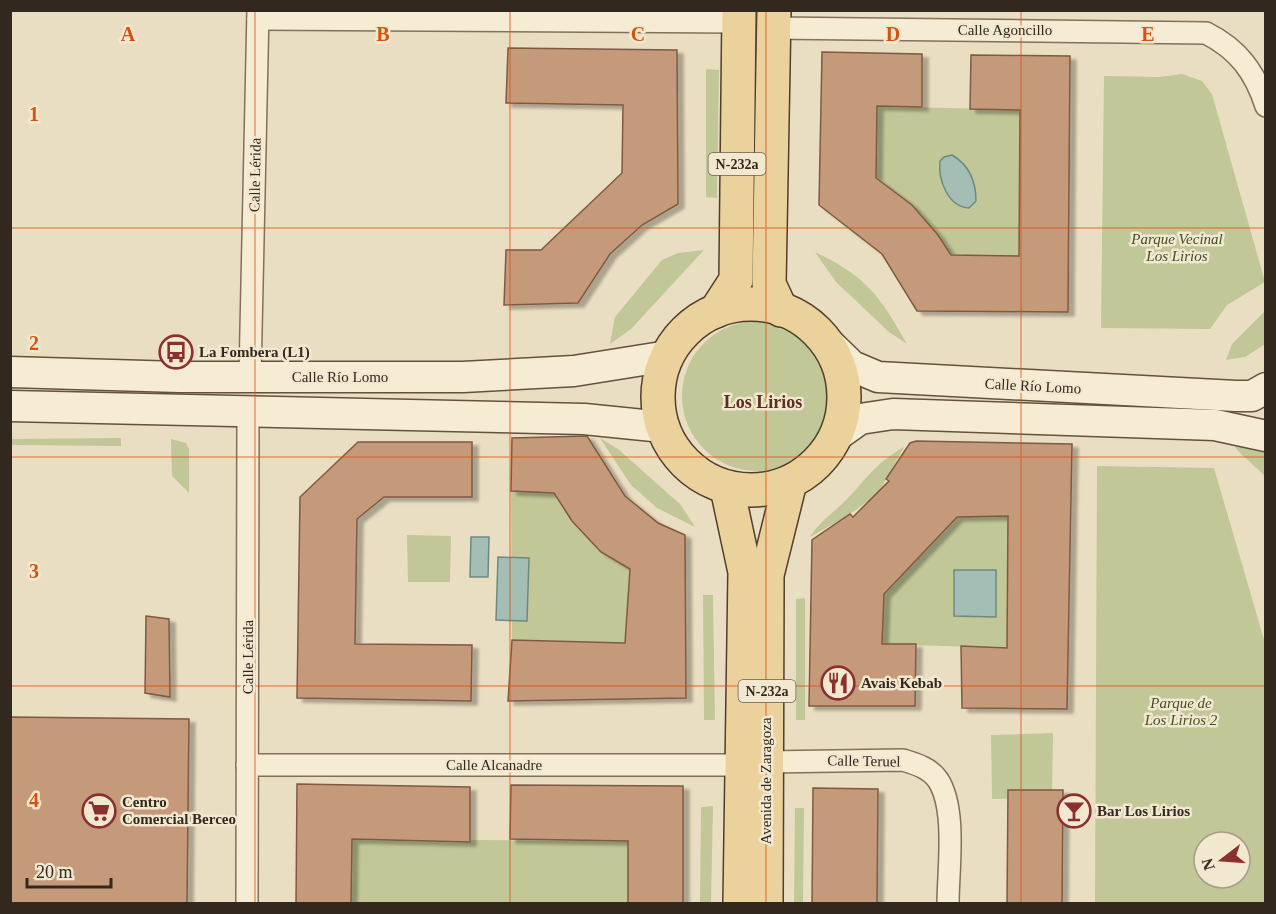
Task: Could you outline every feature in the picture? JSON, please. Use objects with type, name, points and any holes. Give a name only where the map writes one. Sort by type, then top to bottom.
[{"type":"main road","name":"N-232a","points":[[716,311],[736,280],[739,16]]},
{"type":"main road","name":"N-232a","points":[[774,20],[769,284],[781,309]]},
{"type":"main road","name":"N-232a","points":[[738,305],[760,305],[781,309],[816,331],[833,353],[842,380],[843,409],[836,436],[824,455],[809,471],[790,482],[759,491],[727,488],[699,475],[677,454],[663,427],[658,403],[660,379],[668,356],[680,337],[697,322],[716,311],[738,305]]},
{"type":"main road","name":"Calle Río Lomo","points":[[816,331],[852,366],[878,377],[1236,396],[1252,396],[1266,388]]},
{"type":"main road","name":"Calle Río Lomo","points":[[10,372],[111,373],[179,377],[463,377],[574,371],[668,356]]},
{"type":"main road","points":[[10,406],[584,418],[663,427]]},
{"type":"main road","points":[[836,436],[861,419],[893,414],[1215,425],[1266,435]]},
{"type":"main road","name":"Avenida de Zaragoza","points":[[740,903],[754,763],[767,575],[790,482]]},
{"type":"main road","name":"Avenida de Zaragoza","points":[[727,488],[745,572],[754,763],[766,903]]},
{"type":"street","points":[[258,15],[739,16]]},
{"type":"street","name":"Calle Lérida","points":[[250,376],[258,15]]},
{"type":"street","name":"Calle Agoncillo","points":[[774,20],[1206,33],[1232,48],[1259,84],[1266,106]]},
{"type":"street","name":"Calle Lérida","points":[[248,411],[248,903]]},
{"type":"street","name":"Calle Teruel","points":[[754,763],[903,760],[924,766],[938,780],[948,804],[948,903]]},
{"type":"street","name":"Calle Alcanadre","points":[[248,765],[754,763]]},
{"type":"green space","points":[[706,69],[719,70],[717,198],[706,197]]},
{"type":"green space","name":"Parque Vecinal Los Lirios","points":[[1182,74],[1202,81],[1212,94],[1265,282],[1227,305],[1210,329],[1101,328],[1104,76],[1159,77]]},
{"type":"green space","points":[[877,106],[1020,110],[1019,256],[951,255],[917,213],[876,178]]},
{"type":"green space","points":[[704,250],[631,329],[610,344],[615,317],[662,260],[678,253]]},
{"type":"green space","points":[[815,252],[847,270],[870,289],[888,312],[907,344],[889,332],[836,282]]},
{"type":"green space","points":[[1265,311],[1265,344],[1245,357],[1226,360],[1232,344]]},
{"type":"green space","points":[[757,321],[786,327],[810,343],[826,367],[832,396],[826,425],[810,449],[786,465],[757,471],[728,465],[704,449],[688,425],[682,396],[688,367],[704,343],[728,327]]},
{"type":"green space","points":[[121,438],[121,446],[11,445],[11,439]]},
{"type":"green space","points":[[600,438],[618,449],[681,505],[695,527],[657,508],[631,485]]},
{"type":"green space","points":[[171,439],[186,443],[189,449],[189,493],[172,476]]},
{"type":"green space","points":[[1229,439],[1263,449],[1265,476],[1239,452]]},
{"type":"green space","points":[[904,447],[878,492],[849,514],[810,537],[877,467]]},
{"type":"green space","name":"Parque de Los Lirios 2","points":[[1097,466],[1214,468],[1265,643],[1265,903],[1095,903]]},
{"type":"green space","points":[[511,491],[554,493],[570,517],[596,545],[630,569],[625,643],[512,640]]},
{"type":"green space","points":[[1008,516],[1007,648],[882,644],[884,594],[957,517]]},
{"type":"green space","points":[[407,535],[451,536],[450,582],[408,582]]},
{"type":"green space","points":[[703,595],[713,595],[715,720],[704,720]]},
{"type":"green space","points":[[805,598],[805,720],[796,720],[796,599]]},
{"type":"green space","points":[[1053,733],[1052,798],[992,799],[991,735]]},
{"type":"green space","points":[[713,806],[711,903],[700,903],[701,807]]},
{"type":"green space","points":[[795,808],[804,808],[803,903],[794,903]]},
{"type":"green space","points":[[352,839],[628,841],[628,903],[351,904]]},
{"type":"water","points":[[952,155],[967,169],[975,187],[976,201],[969,208],[955,203],[943,184],[940,161]]},
{"type":"water","points":[[471,537],[489,537],[488,577],[470,577]]},
{"type":"water","points":[[498,557],[529,558],[527,621],[496,620]]},
{"type":"water","points":[[954,570],[996,570],[996,617],[954,616]]},
{"type":"building","points":[[508,48],[677,50],[678,204],[642,225],[610,254],[578,303],[504,305],[506,250],[541,250],[622,173],[623,105],[506,103]]},
{"type":"building","points":[[822,52],[922,54],[922,107],[877,106],[876,178],[912,205],[938,235],[951,255],[1019,256],[1020,110],[970,109],[971,55],[1070,56],[1068,312],[917,311],[882,254],[819,205]]},
{"type":"building","points":[[587,436],[625,496],[658,523],[685,535],[686,698],[508,701],[512,640],[625,643],[630,569],[601,552],[572,521],[554,493],[511,491],[512,438]]},
{"type":"building","points":[[916,441],[1072,444],[1067,709],[962,708],[961,646],[1007,648],[1008,516],[957,517],[884,594],[882,644],[916,644],[915,706],[809,706],[812,540],[850,514],[853,517],[889,481],[886,479],[910,443]]},
{"type":"building","points":[[358,442],[472,442],[472,497],[384,497],[357,519],[355,644],[472,645],[471,701],[297,698],[300,497]]},
{"type":"building","points":[[146,616],[169,619],[170,697],[145,693]]},
{"type":"building","name":"Centro Comercial Berceo","points":[[10,717],[189,719],[187,904],[10,904]]},
{"type":"building","points":[[297,784],[470,787],[470,842],[352,839],[351,904],[296,904]]},
{"type":"building","points":[[511,785],[683,786],[683,904],[628,904],[628,841],[510,839]]},
{"type":"building","points":[[813,788],[878,789],[877,904],[812,904]]},
{"type":"building","points":[[1008,790],[1063,790],[1062,904],[1007,904]]},
{"type":"place","name":"La Fombera (L1)","points":[[176,352]]},
{"type":"place","name":"Avais Kebab","points":[[838,683]]},
{"type":"place","name":"Centro Comercial Berceo","points":[[99,811]]},
{"type":"place","name":"Bar Los Lirios","points":[[1074,811]]},
{"type":"district","name":"Los Lirios","points":[[763,402]]}]
